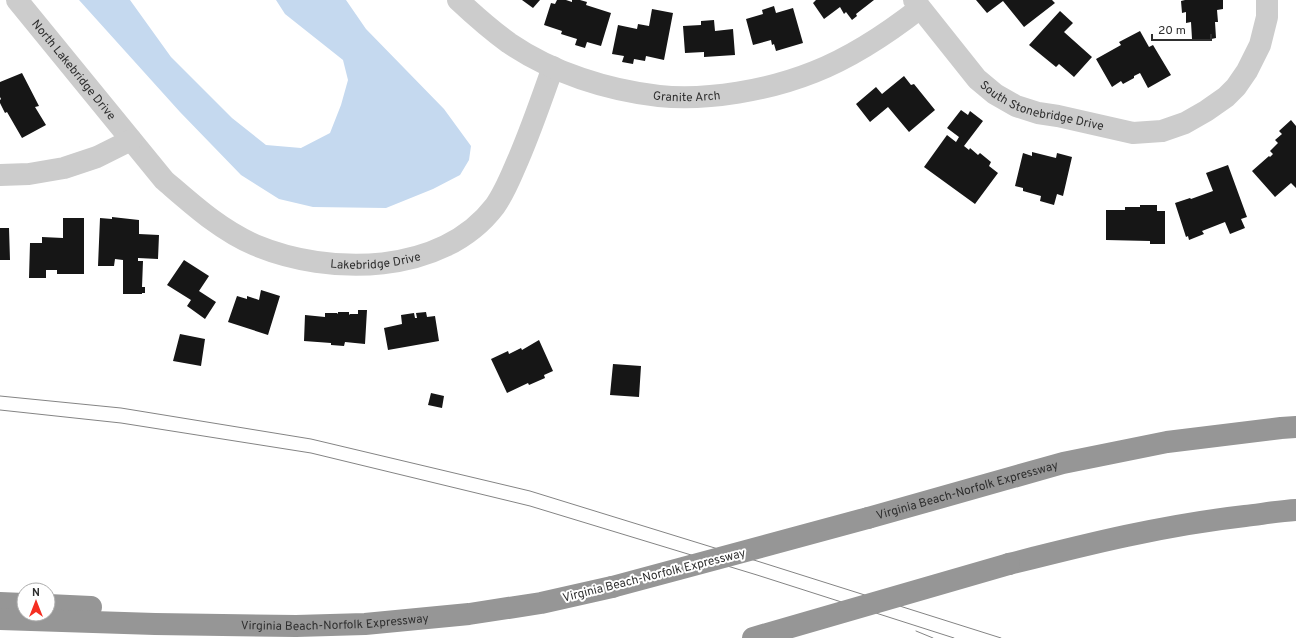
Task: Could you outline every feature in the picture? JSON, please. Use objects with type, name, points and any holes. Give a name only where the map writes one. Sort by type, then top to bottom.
[{"type":"highway","name":"Virginia Beach-Norfolk Expressway","points":[[0,619],[155,624],[296,626],[365,624],[469,614],[541,603],[612,588],[1071,462],[1166,442],[1296,427]]},
{"type":"highway","points":[[753,638],[1009,564],[1084,545],[1153,529],[1222,518],[1296,510]]},
{"type":"highway","points":[[0,603],[16,604]]},
{"type":"highway","points":[[56,605],[154,610],[296,626]]},
{"type":"street","name":"North Lakebridge Drive","points":[[17,0],[131,140]]},
{"type":"street","name":"Granite Arch","points":[[458,0],[479,20],[510,43],[553,67],[620,90],[660,96],[685,97],[726,94],[775,85],[814,72],[858,50],[900,24],[917,4]]},
{"type":"street","name":"South Stonebridge Drive","points":[[917,4],[977,79],[995,94],[1016,106],[1038,113],[1133,133],[1162,131],[1185,123],[1206,112],[1231,92],[1248,71],[1260,45],[1267,17],[1267,0]]},
{"type":"street","name":"Lakebridge Drive","points":[[131,140],[164,180],[193,206],[224,228],[254,244],[285,255],[316,262],[361,265],[385,263],[421,255],[450,244],[472,229],[494,207],[506,189],[532,128],[553,67]]},
{"type":"street","points":[[0,175],[29,174],[64,168],[97,157],[131,140]]},
{"type":"water","points":[[79,0],[130,0],[171,57],[232,118],[266,145],[301,148],[330,133],[341,105],[348,80],[343,60],[285,14],[276,0],[346,0],[366,29],[444,109],[471,146],[469,160],[460,175],[433,189],[386,208],[313,207],[279,199],[241,175],[180,112]]},
{"type":"building","points":[[522,0],[540,0],[533,8]]},
{"type":"building","points":[[557,0],[572,2],[572,0],[580,0],[587,2],[586,5],[611,13],[601,46],[587,42],[585,48],[575,45],[577,39],[561,34],[562,31],[544,25],[551,3],[555,4]]},
{"type":"building","points":[[816,0],[874,0],[856,14],[857,16],[852,20],[846,12],[844,14],[840,7],[824,19],[813,3]]},
{"type":"building","points":[[976,0],[1052,0],[1055,3],[1024,27],[1003,1],[987,13]]},
{"type":"building","points":[[1223,0],[1223,9],[1217,10],[1218,22],[1215,22],[1216,38],[1202,41],[1192,39],[1191,22],[1186,23],[1186,12],[1182,13],[1181,1]]},
{"type":"building","points":[[774,6],[776,13],[793,8],[803,43],[776,51],[771,40],[753,45],[746,19],[763,14],[762,10]]},
{"type":"building","points":[[652,9],[673,13],[664,60],[646,56],[645,61],[634,59],[633,64],[622,62],[624,56],[612,54],[618,25],[637,29],[638,24],[649,26]]},
{"type":"building","points":[[1060,11],[1073,23],[1064,32],[1092,57],[1074,77],[1059,64],[1056,67],[1029,45]]},
{"type":"building","points":[[714,20],[715,31],[733,29],[735,55],[704,57],[704,52],[685,53],[683,26],[701,25],[701,21]]},
{"type":"building","points":[[1140,31],[1149,47],[1153,45],[1171,75],[1148,88],[1140,73],[1123,84],[1121,81],[1112,87],[1096,59],[1121,45],[1119,42]]},
{"type":"building","points":[[22,73],[39,106],[35,107],[46,125],[22,138],[0,103],[0,82]]},
{"type":"building","points":[[904,76],[911,85],[914,84],[935,110],[909,132],[888,107],[870,122],[856,104],[876,87],[882,94]]},
{"type":"building","points":[[961,110],[968,115],[970,111],[983,121],[964,146],[969,150],[970,148],[978,155],[980,153],[991,162],[989,166],[998,173],[975,204],[924,167],[947,135],[956,142],[959,137],[947,128]]},
{"type":"building","points":[[1291,120],[1296,126],[1296,188],[1291,183],[1275,197],[1252,171],[1273,154],[1270,151],[1278,143],[1275,140],[1282,134],[1279,131]]},
{"type":"building","points":[[1032,152],[1056,158],[1057,153],[1072,157],[1063,196],[1057,194],[1054,205],[1040,201],[1041,196],[1023,191],[1023,188],[1015,186],[1023,153],[1032,156]]},
{"type":"building","points":[[1228,165],[1247,217],[1241,219],[1245,228],[1230,234],[1225,222],[1202,231],[1204,234],[1189,240],[1188,236],[1186,237],[1175,203],[1213,191],[1206,173]]},
{"type":"building","points":[[1140,205],[1157,205],[1157,211],[1165,211],[1165,244],[1150,244],[1150,241],[1106,240],[1106,210],[1125,210],[1125,207],[1140,207]]},
{"type":"building","points":[[112,217],[139,220],[139,234],[159,235],[158,259],[138,258],[138,261],[143,261],[142,287],[145,287],[145,293],[123,294],[123,260],[115,259],[114,266],[98,266],[100,218],[112,219]]},
{"type":"building","points":[[63,218],[84,218],[84,274],[57,274],[57,270],[46,270],[46,278],[29,278],[30,243],[42,243],[42,237],[63,238]]},
{"type":"building","points":[[0,228],[9,228],[10,260],[0,260]]},
{"type":"building","points":[[184,260],[209,276],[199,291],[216,302],[205,319],[187,306],[191,300],[167,285]]},
{"type":"building","points":[[261,290],[280,296],[268,335],[228,322],[237,296],[247,299],[247,296],[259,300]]},
{"type":"building","points":[[358,310],[367,310],[365,344],[345,342],[344,346],[331,345],[331,343],[304,341],[305,315],[325,317],[325,313],[338,314],[338,312],[349,312],[349,315],[358,314]]},
{"type":"building","points":[[426,312],[427,317],[435,316],[439,341],[388,350],[384,328],[402,324],[401,315],[414,313],[415,318],[417,318],[416,313]]},
{"type":"building","points":[[180,334],[205,339],[201,366],[173,361]]},
{"type":"building","points":[[539,340],[553,371],[544,375],[545,378],[529,385],[528,383],[507,393],[491,359],[508,351],[509,354],[521,348],[522,350]]},
{"type":"building","points":[[613,364],[641,366],[639,397],[610,395]]},
{"type":"building","points":[[431,393],[444,396],[442,408],[428,405]]},
{"type":"tram line","points":[[0,396],[121,408],[311,439],[530,491],[1001,638]]},
{"type":"tram line","points":[[0,410],[121,423],[311,453],[530,506],[757,575],[954,638]]},
{"type":"tram line","points":[[916,631],[933,638]]}]
